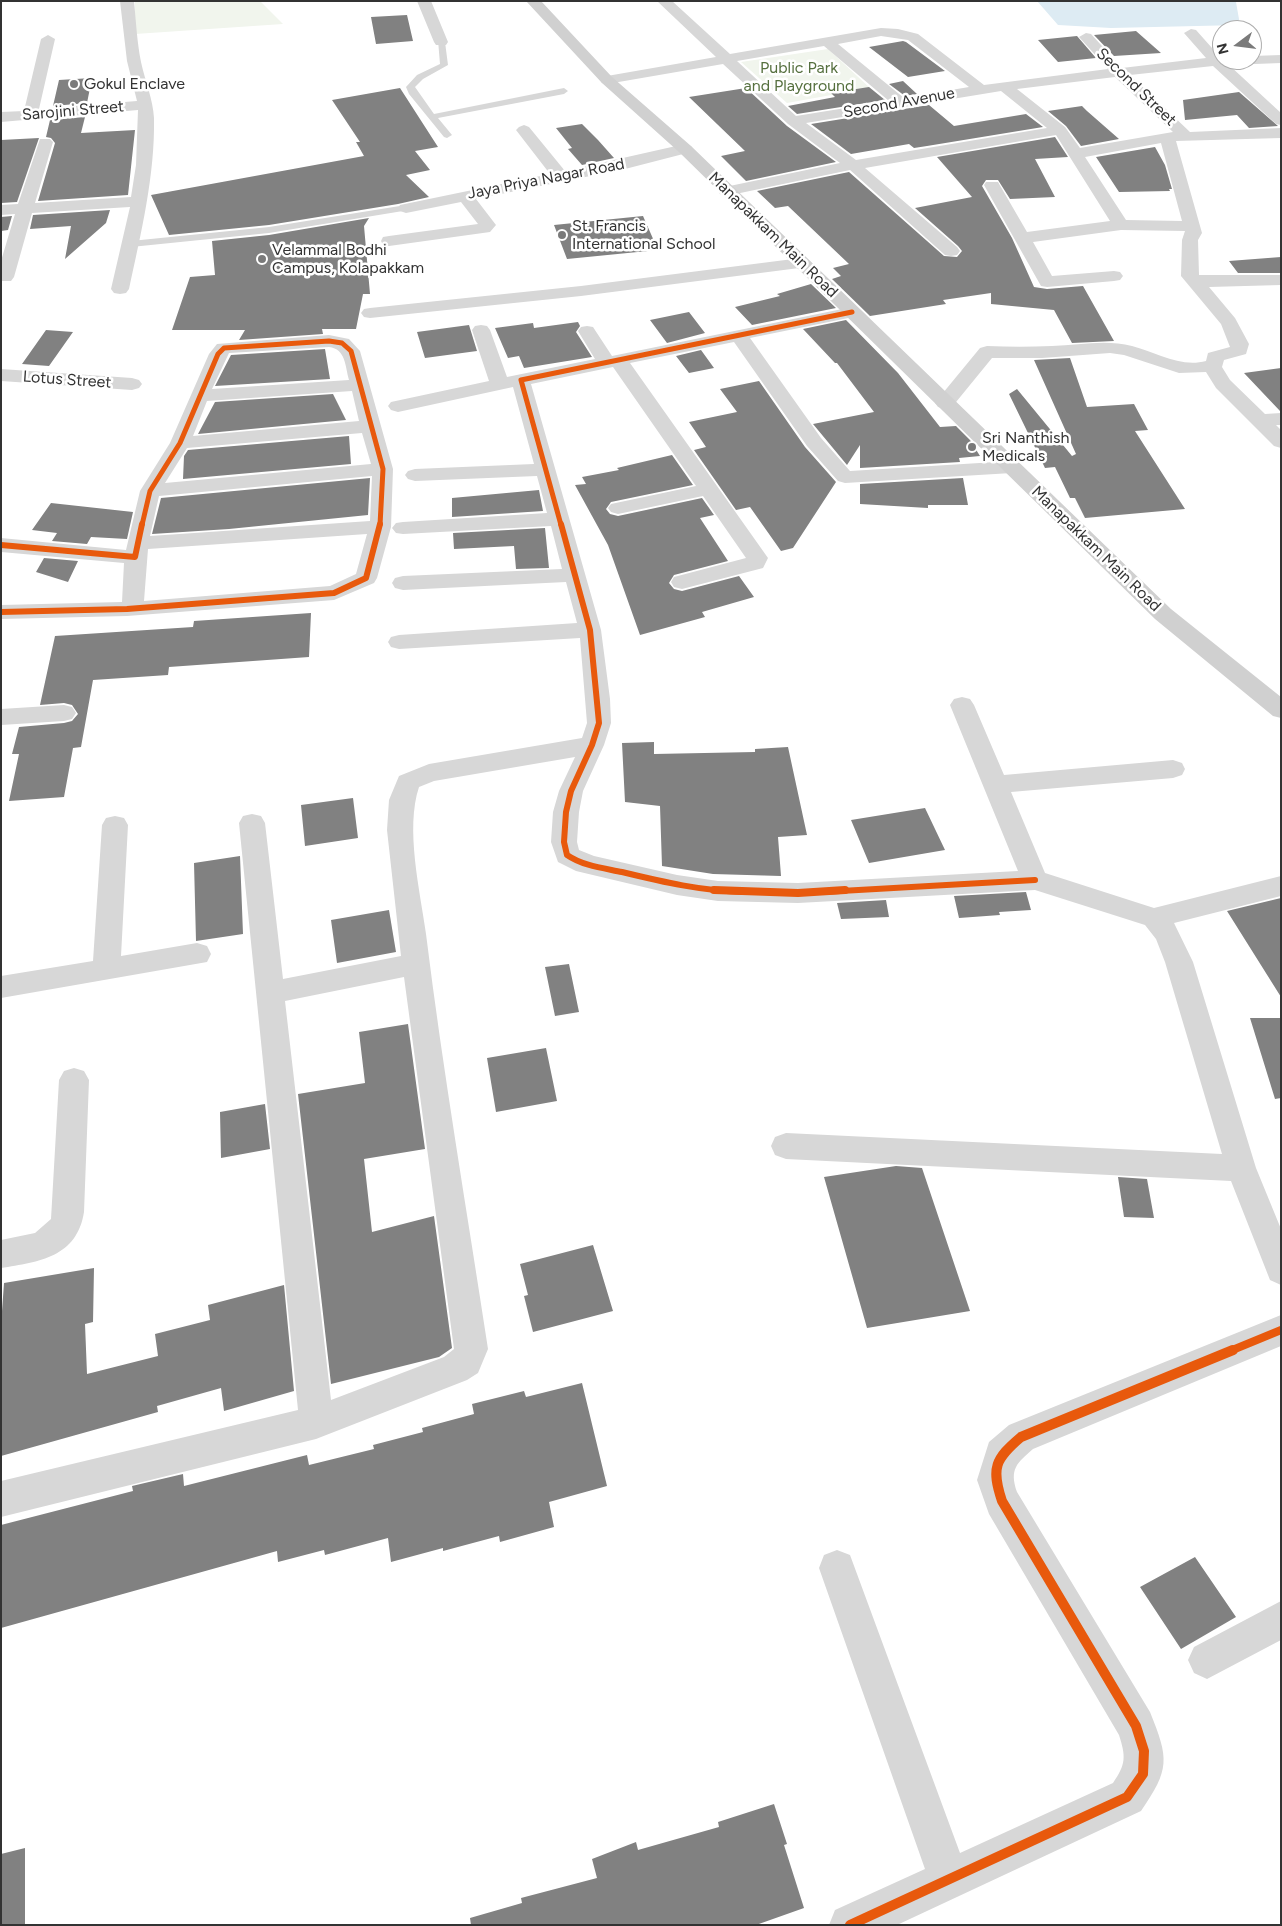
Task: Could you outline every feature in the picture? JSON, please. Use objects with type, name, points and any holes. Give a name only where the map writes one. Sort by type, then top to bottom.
[{"type":"main road","name":"Manapakkam Main Road","points":[[533,1],[608,80],[685,150],[1163,614],[1281,710]]},
{"type":"street","points":[[120,289],[131,244],[144,165],[145,105],[134,61],[127,1]]},
{"type":"street","points":[[424,1],[441,42]]},
{"type":"street","points":[[664,1],[793,121],[852,165],[951,251]]},
{"type":"street","points":[[608,80],[881,32],[898,33],[913,37],[981,90]]},
{"type":"street","points":[[1191,33],[1212,57]]},
{"type":"street","name":"Second Street","points":[[1086,37],[1118,72],[1187,137]]},
{"type":"street","points":[[30,115],[48,39]]},
{"type":"street","points":[[826,41],[901,103]]},
{"type":"street","points":[[1262,60],[1281,59]]},
{"type":"street","name":"Second Avenue","points":[[793,121],[1004,86],[1212,61]]},
{"type":"street","points":[[1226,70],[1281,121]]},
{"type":"street","points":[[1004,86],[1060,130],[1121,225]]},
{"type":"street","name":"Sarojini Street","points":[[1,117],[145,105]]},
{"type":"street","points":[[524,130],[561,177]]},
{"type":"street","points":[[726,191],[852,165],[1060,130]]},
{"type":"street","points":[[1075,154],[1167,137],[1281,133]]},
{"type":"street","points":[[945,403],[987,352],[1045,352],[1108,348],[1129,350],[1163,364],[1182,368],[1205,368],[1215,364],[1215,357],[1239,350],[1240,344],[1229,322],[1190,276],[1190,240],[1194,233],[1167,137]]},
{"type":"street","points":[[5,277],[45,142]]},
{"type":"street","name":"Jaya Priya Nagar Road","points":[[406,208],[685,150]]},
{"type":"street","points":[[992,185],[1047,282],[1114,276]]},
{"type":"street","points":[[389,241],[484,228],[488,225],[465,196]]},
{"type":"street","points":[[1,210],[139,202]]},
{"type":"street","points":[[1023,238],[1121,225],[1192,226]]},
{"type":"street","points":[[370,314],[571,292],[801,263]]},
{"type":"street","points":[[1195,282],[1281,280]]},
{"type":"street","points":[[398,406],[852,312]]},
{"type":"street","points":[[481,330],[511,382],[547,470],[590,630],[598,723],[592,745],[571,791],[566,812],[564,842],[567,855],[576,861],[677,885],[718,891],[798,893],[1035,880],[1154,918],[1281,886]]},
{"type":"street","points":[[587,331],[612,361],[758,558],[755,563],[682,582]]},
{"type":"street","points":[[738,336],[814,442],[845,477],[1012,468]]},
{"type":"street","points":[[1,612],[130,609],[334,593],[366,578],[380,527],[383,468],[351,351],[342,343],[329,341],[235,347],[224,348],[218,354],[180,443],[150,490],[137,550],[130,609]]},
{"type":"street","points":[[1211,365],[1223,384],[1281,442]]},
{"type":"street","name":"Lotus Street","points":[[1,375],[132,384]]},
{"type":"street","points":[[200,396],[359,385]]},
{"type":"street","points":[[1260,420],[1281,419]]},
{"type":"street","points":[[180,443],[370,426]]},
{"type":"street","points":[[150,490],[383,468]]},
{"type":"street","points":[[415,475],[547,470]]},
{"type":"street","points":[[618,508],[708,489]]},
{"type":"street","points":[[403,528],[560,519]]},
{"type":"street","points":[[1,545],[137,550],[380,527]]},
{"type":"street","points":[[403,583],[575,575]]},
{"type":"street","points":[[399,642],[590,630]]},
{"type":"street","points":[[962,705],[1035,880]]},
{"type":"street","points":[[2,724],[64,713]]},
{"type":"street","points":[[1,1499],[316,1422],[454,1369],[466,1362],[471,1349],[416,964],[400,830],[402,800],[408,782],[429,772],[592,745]]},
{"type":"street","points":[[995,785],[1173,769]]},
{"type":"street","points":[[252,823],[316,1422]]},
{"type":"street","points":[[106,969],[115,825]]},
{"type":"street","points":[[1154,918],[1167,934],[1179,962],[1241,1168],[1281,1270]]},
{"type":"street","points":[[1,987],[196,954]]},
{"type":"street","points":[[270,993],[416,964]]},
{"type":"street","points":[[1,1254],[34,1248],[49,1243],[64,1228],[68,1212],[74,1080]]},
{"type":"street","points":[[786,1146],[1241,1168]]},
{"type":"street","points":[[850,1925],[1128,1797],[1144,1774],[1144,1750],[1136,1726],[1002,1500],[995,1480],[1001,1454],[1021,1437],[1281,1330]]},
{"type":"street","points":[[837,1568],[950,1879]]},
{"type":"street","points":[[1207,1660],[1281,1619]]},
{"type":"lane","points":[[441,42],[444,65],[420,77],[410,87],[447,135]]},
{"type":"lane","points":[[432,117],[564,91]]},
{"type":"lane","points":[[131,244],[269,230],[406,208]]},
{"type":"green space","points":[[135,1],[260,1],[283,24],[135,34]]},
{"type":"green space","name":"Public Park and Playground","points":[[828,49],[870,88],[787,103],[741,62]]},
{"type":"shaded area","points":[[1037,1],[1233,1],[1236,2],[1239,20],[1212,20],[1212,26],[1111,28],[1058,25]]},
{"type":"building","points":[[407,15],[413,41],[376,44],[371,17]]},
{"type":"building","points":[[1136,31],[1161,53],[1114,56],[1094,35]]},
{"type":"building","points":[[1077,36],[1096,58],[1058,62],[1038,40]]},
{"type":"building","points":[[903,41],[945,71],[908,77],[869,47]]},
{"type":"building","points":[[92,78],[87,103],[53,106],[59,80]]},
{"type":"building","points":[[903,81],[917,94],[905,96],[889,84]]},
{"type":"building","points":[[869,87],[885,100],[797,114],[788,106],[835,97],[831,93]]},
{"type":"building","points":[[400,88],[438,147],[415,151],[430,170],[406,175],[429,197],[398,204],[269,225],[169,235],[151,195],[364,156],[356,142],[360,142],[332,100]]},
{"type":"building","points":[[746,88],[787,126],[836,162],[746,181],[721,156],[745,151],[689,97]]},
{"type":"building","points":[[1239,92],[1278,126],[1249,128],[1237,115],[1185,120],[1183,100]]},
{"type":"building","points":[[929,105],[954,126],[1026,114],[1043,127],[914,148],[909,144],[851,154],[811,124]]},
{"type":"building","points":[[1082,106],[1119,139],[1081,146],[1066,126],[1048,111]]},
{"type":"building","points":[[85,117],[81,133],[135,130],[128,195],[38,201],[55,143],[51,138],[46,137],[50,120]]},
{"type":"building","points":[[582,124],[614,158],[582,165],[568,149],[572,148],[556,128]]},
{"type":"building","points":[[1055,137],[1068,157],[1035,159],[1055,197],[1010,199],[998,180],[986,180],[982,186],[1012,238],[1034,287],[1047,289],[1083,286],[1114,341],[1072,343],[1054,310],[991,304],[991,293],[943,300],[946,304],[870,316],[832,279],[841,276],[833,268],[849,264],[788,206],[775,208],[757,191],[849,172],[944,256],[957,257],[962,251],[958,246],[915,208],[972,197],[937,157]]},
{"type":"building","points":[[39,138],[17,202],[1,203],[1,140]]},
{"type":"building","points":[[1155,147],[1165,165],[1172,189],[1169,189],[1170,191],[1119,192],[1096,157]]},
{"type":"building","points":[[110,210],[106,223],[65,259],[71,226],[30,229],[33,215]]},
{"type":"building","points":[[12,216],[8,230],[1,231],[1,217]]},
{"type":"building","name":"St. Francis International School","points":[[643,216],[658,250],[567,259],[554,225]]},
{"type":"building","points":[[369,218],[364,226],[370,294],[363,294],[356,329],[322,329],[323,334],[239,340],[245,330],[172,330],[190,277],[215,275],[212,241],[269,235]]},
{"type":"building","points":[[1281,257],[1281,273],[1238,273],[1229,261]]},
{"type":"building","points":[[811,284],[836,308],[752,325],[735,307],[780,296],[777,294]]},
{"type":"building","points":[[689,312],[705,333],[667,343],[650,320]]},
{"type":"building","points":[[846,320],[898,373],[940,427],[956,426],[970,440],[980,456],[959,458],[960,462],[860,468],[860,445],[847,465],[813,424],[874,412],[837,363],[803,329]]},
{"type":"building","points":[[578,322],[580,326],[576,332],[592,357],[524,368],[519,356],[508,358],[495,328],[533,323],[534,328]]},
{"type":"building","points":[[469,325],[477,351],[425,358],[417,332]]},
{"type":"building","points":[[46,330],[73,332],[49,366],[22,364]]},
{"type":"building","points":[[325,349],[330,379],[215,386],[231,355]]},
{"type":"building","points":[[701,350],[714,368],[689,373],[676,356]]},
{"type":"building","points":[[1070,358],[1087,407],[1134,404],[1148,430],[1135,431],[1185,509],[1085,518],[1075,498],[1070,498],[1055,467],[1045,468],[1009,394],[1017,389],[1072,456],[1076,454],[1034,360]]},
{"type":"building","points":[[1281,368],[1281,411],[1280,411],[1244,373]]},
{"type":"building","points":[[759,381],[805,447],[836,482],[793,548],[781,551],[750,507],[736,510],[694,450],[706,447],[689,422],[737,412],[720,389]]},
{"type":"building","points":[[333,394],[346,420],[198,434],[215,402]]},
{"type":"building","points":[[349,436],[351,464],[183,479],[184,456],[188,450]]},
{"type":"building","points":[[672,455],[693,485],[611,502],[606,509],[610,514],[618,516],[702,498],[714,515],[700,518],[728,561],[674,575],[669,583],[674,589],[682,591],[739,576],[754,597],[702,612],[705,617],[640,635],[608,545],[575,485],[586,484],[582,477],[619,470],[617,468]]},
{"type":"building","points":[[370,478],[368,515],[229,529],[152,534],[161,498]]},
{"type":"building","points":[[963,478],[968,505],[928,505],[928,508],[860,504],[860,484]]},
{"type":"building","points":[[539,490],[543,511],[452,517],[452,498]]},
{"type":"building","points":[[51,503],[133,512],[127,539],[91,537],[87,544],[52,541],[57,533],[32,530]]},
{"type":"building","points":[[545,528],[549,568],[516,569],[514,546],[454,549],[453,533]]},
{"type":"building","points":[[44,558],[78,561],[68,582],[36,572]]},
{"type":"building","points":[[311,613],[309,657],[169,667],[168,675],[93,680],[81,747],[73,748],[64,797],[9,801],[19,754],[12,754],[19,727],[64,723],[72,721],[78,714],[72,705],[64,703],[40,705],[55,636],[193,627],[194,621]]},
{"type":"building","points":[[654,742],[654,754],[755,752],[755,749],[788,747],[807,835],[778,837],[781,876],[713,874],[662,866],[660,806],[625,802],[622,743]]},
{"type":"building","points":[[353,798],[358,838],[305,846],[301,805]]},
{"type":"building","points":[[925,808],[945,850],[869,863],[851,820]]},
{"type":"building","points":[[240,856],[243,934],[196,941],[194,863]]},
{"type":"building","points":[[1026,892],[1031,910],[999,912],[1000,915],[959,918],[954,896]]},
{"type":"building","points":[[1281,898],[1281,997],[1227,911]]},
{"type":"building","points":[[886,900],[889,917],[841,919],[837,903]]},
{"type":"building","points":[[389,910],[396,952],[337,963],[331,920]]},
{"type":"building","points":[[569,964],[579,1012],[555,1016],[545,967]]},
{"type":"building","points":[[1250,1018],[1281,1018],[1281,1098],[1275,1099]]},
{"type":"building","points":[[408,1024],[425,1149],[364,1159],[372,1232],[434,1216],[452,1348],[439,1357],[331,1384],[298,1094],[365,1083],[359,1032]]},
{"type":"building","points":[[546,1048],[557,1101],[496,1112],[487,1058]]},
{"type":"building","points":[[265,1104],[270,1149],[221,1158],[220,1112]]},
{"type":"building","points":[[896,1166],[922,1168],[970,1311],[867,1328],[824,1177]]},
{"type":"building","points":[[1118,1177],[1147,1179],[1154,1218],[1124,1217]]},
{"type":"building","points":[[593,1245],[613,1311],[533,1332],[524,1296],[528,1295],[520,1264]]},
{"type":"building","points":[[94,1268],[93,1322],[85,1324],[87,1374],[158,1356],[155,1334],[210,1320],[208,1305],[284,1285],[294,1391],[224,1411],[221,1388],[157,1406],[158,1412],[1,1456],[1,1325],[4,1283]]},
{"type":"building","points":[[582,1383],[607,1486],[549,1502],[554,1527],[500,1542],[499,1536],[391,1562],[388,1538],[325,1555],[324,1550],[278,1562],[277,1551],[1,1628],[1,1525],[133,1491],[132,1486],[183,1474],[184,1486],[307,1455],[309,1465],[374,1449],[373,1445],[423,1432],[422,1428],[474,1414],[472,1404],[524,1391],[526,1397]]},
{"type":"building","points":[[1195,1557],[1236,1617],[1181,1649],[1140,1587]]},
{"type":"building","points":[[774,1804],[787,1844],[784,1845],[804,1908],[756,1925],[471,1925],[470,1918],[522,1903],[521,1898],[597,1878],[592,1859],[636,1842],[638,1850],[719,1827],[718,1822]]},
{"type":"building","points":[[25,1848],[25,1925],[1,1925],[1,1854]]},
{"type":"cycle path","points":[[852,312],[521,380],[590,630],[598,699],[599,723],[592,745],[571,791],[566,812],[564,842],[567,855],[576,861],[594,866],[677,885],[718,891],[798,893],[1035,880]]},
{"type":"cycle path","points":[[1,545],[135,557],[150,491],[180,443],[218,354],[224,348],[329,341],[342,343],[351,351],[383,469],[380,527],[366,578],[334,593],[127,609],[1,612]]},
{"type":"cycle path","points":[[850,1925],[1127,1797],[1143,1774],[1144,1751],[1136,1726],[1002,1501],[995,1480],[1001,1454],[1021,1437],[1281,1330]]},
{"type":"place","name":"Gokul Enclave","points":[[74,84]]},
{"type":"place","name":"St. Francis International School","points":[[562,235]]},
{"type":"place","name":"Velammal Bodhi Campus, Kolapakkam","points":[[262,259]]},
{"type":"place","name":"Sri Nanthish Medicals","points":[[972,447]]}]
